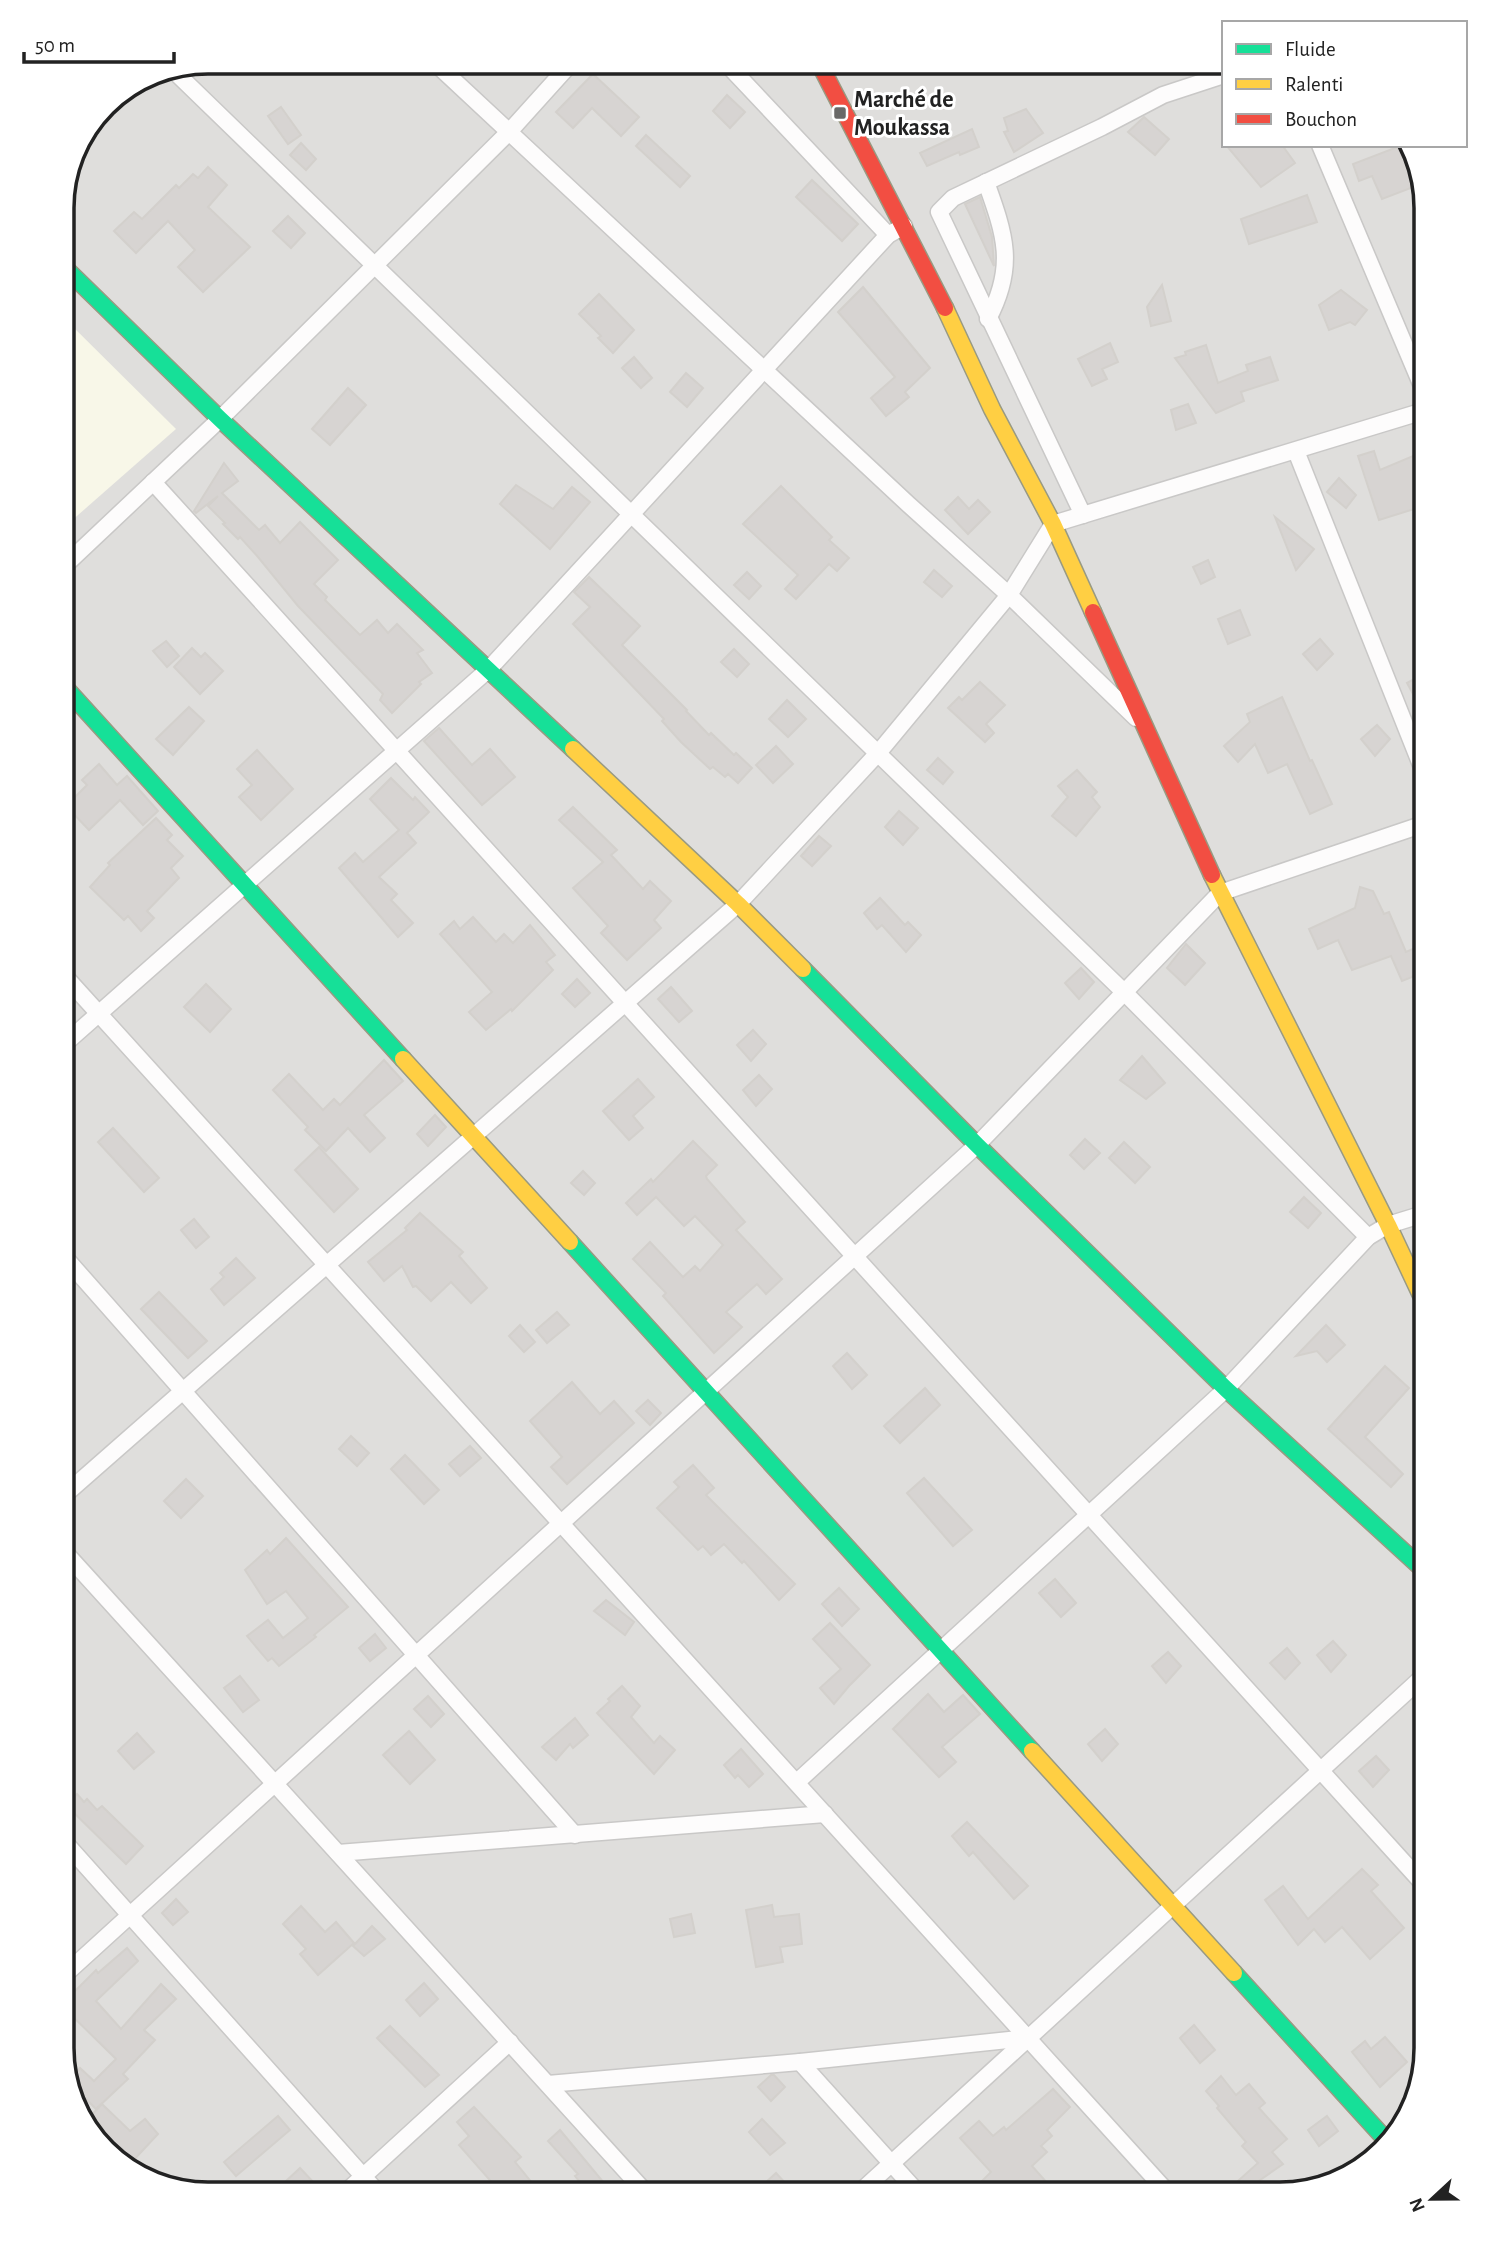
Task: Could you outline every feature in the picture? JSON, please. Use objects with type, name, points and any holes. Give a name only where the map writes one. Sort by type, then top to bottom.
[{"type":"street","points":[[447,74],[1009,595],[1146,727]]},
{"type":"street","points":[[74,557],[220,419],[509,132],[561,74]]},
{"type":"street","points":[[736,74],[888,235]]},
{"type":"street","points":[[825,74],[964,345],[992,409],[1053,524],[1220,892],[1414,1280]]},
{"type":"street","points":[[180,76],[879,752],[1124,992],[1368,1237]]},
{"type":"street","points":[[1083,515],[939,212],[954,198],[986,181],[1102,127],[1163,95],[1222,76]]},
{"type":"street","points":[[1322,147],[1414,367]]},
{"type":"street","points":[[986,181],[1001,225],[1007,261],[1000,296],[988,319]]},
{"type":"street","points":[[74,1036],[489,669],[888,235],[904,226]]},
{"type":"street","points":[[74,277],[220,419],[738,904],[977,1145],[1226,1389],[1414,1561]]},
{"type":"street","points":[[74,1487],[738,904],[879,752],[1009,595],[1053,524],[1414,414]]},
{"type":"street","points":[[1296,451],[1414,747]]},
{"type":"street","points":[[153,482],[1414,1874]]},
{"type":"street","points":[[74,696],[1381,2135]]},
{"type":"street","points":[[74,1966],[977,1145],[1220,892],[1414,827]]},
{"type":"street","points":[[74,986],[1158,2182]]},
{"type":"street","points":[[797,1782],[1226,1389],[1368,1237],[1388,1225],[1414,1217]]},
{"type":"street","points":[[74,1268],[575,1835]]},
{"type":"street","points":[[74,1562],[636,2181]]},
{"type":"street","points":[[872,2182],[1414,1685]]},
{"type":"street","points":[[338,1853],[825,1814]]},
{"type":"street","points":[[74,1853],[368,2181]]},
{"type":"street","points":[[548,2084],[800,2062],[1028,2038]]},
{"type":"street","points":[[358,2181],[510,2042]]},
{"type":"street","points":[[800,2062],[908,2182]]},
{"type":"shaded area","points":[[1222,74],[1222,147],[1400,147],[1410,173],[1414,208],[1414,2047],[1410,2082],[1397,2114],[1375,2142],[1347,2164],[1315,2177],[1280,2182],[199,2181],[173,2177],[141,2164],[113,2142],[91,2114],[78,2082],[74,2047],[74,199],[78,173],[87,148],[107,119],[141,91],[181,76]]},
{"type":"shaded area","points":[[74,328],[176,429],[74,519]]},
{"type":"building","points":[[593,74],[639,117],[621,136],[592,108],[573,128],[556,112]]},
{"type":"building","points":[[727,95],[745,112],[730,128],[713,111]]},
{"type":"building","points":[[281,107],[301,135],[288,144],[268,116]]},
{"type":"building","points":[[1026,109],[1043,133],[1014,152],[1004,132],[1008,131],[1004,118]]},
{"type":"building","points":[[1144,117],[1169,139],[1155,155],[1128,132]]},
{"type":"building","points":[[972,129],[979,147],[960,155],[959,152],[927,166],[920,153]]},
{"type":"building","points":[[646,135],[690,176],[680,187],[636,146]]},
{"type":"building","points":[[301,143],[316,159],[306,170],[290,155]]},
{"type":"building","points":[[1228,147],[1283,147],[1295,163],[1261,187]]},
{"type":"building","points":[[1400,147],[1413,187],[1382,199],[1372,176],[1359,181],[1353,164]]},
{"type":"building","points":[[208,167],[227,185],[208,207],[250,247],[203,292],[178,267],[195,250],[168,221],[136,253],[114,231],[134,212],[142,219],[176,185],[179,188],[193,174],[198,178]]},
{"type":"building","points":[[812,180],[858,224],[842,241],[796,197]]},
{"type":"building","points":[[1307,195],[1317,222],[1249,244],[1241,219]]},
{"type":"building","points":[[980,197],[992,237],[994,266],[965,204]]},
{"type":"building","points":[[288,216],[305,233],[291,248],[273,231]]},
{"type":"building","points":[[1162,285],[1171,321],[1151,326],[1147,307]]},
{"type":"building","points":[[863,287],[930,368],[905,392],[909,397],[886,416],[871,398],[895,377],[838,312]]},
{"type":"building","points":[[1341,290],[1367,310],[1355,325],[1350,322],[1329,330],[1319,305]]},
{"type":"building","points":[[599,294],[634,330],[613,353],[598,338],[601,336],[579,314]]},
{"type":"building","points":[[1110,343],[1118,362],[1102,369],[1107,379],[1092,386],[1078,359]]},
{"type":"building","points":[[1206,345],[1218,383],[1248,371],[1246,365],[1270,357],[1278,380],[1241,392],[1244,401],[1216,413],[1175,358]]},
{"type":"building","points":[[634,357],[652,378],[641,388],[622,368]]},
{"type":"building","points":[[686,373],[703,388],[687,407],[670,392]]},
{"type":"building","points":[[348,388],[366,405],[330,445],[312,429]]},
{"type":"building","points":[[1188,404],[1196,423],[1176,430],[1171,410]]},
{"type":"building","points":[[1374,451],[1380,470],[1413,456],[1414,509],[1379,520],[1358,456]]},
{"type":"building","points":[[224,463],[238,481],[222,493],[259,530],[265,525],[280,543],[300,522],[338,560],[314,584],[327,597],[325,600],[360,635],[377,620],[388,633],[397,624],[423,650],[417,653],[432,673],[419,682],[421,684],[392,713],[380,700],[383,694],[298,606],[240,537],[238,539],[208,506],[218,496],[196,513],[194,511]]},
{"type":"building","points":[[1339,478],[1356,495],[1346,508],[1327,492]]},
{"type":"building","points":[[516,485],[553,509],[572,487],[590,502],[550,549],[500,504]]},
{"type":"building","points":[[781,486],[832,537],[829,540],[849,558],[837,571],[829,564],[796,599],[785,589],[798,575],[743,524]]},
{"type":"building","points":[[958,497],[969,509],[978,500],[990,512],[968,534],[945,510]]},
{"type":"building","points":[[1275,517],[1314,549],[1296,570]]},
{"type":"building","points":[[1208,560],[1215,577],[1201,584],[1193,567]]},
{"type":"building","points":[[934,570],[952,586],[942,597],[924,582]]},
{"type":"building","points":[[747,572],[761,586],[749,599],[734,585]]},
{"type":"building","points":[[589,577],[640,626],[622,645],[709,735],[711,733],[752,768],[738,783],[728,774],[725,777],[713,767],[710,769],[681,742],[662,721],[664,719],[573,624],[590,607],[574,592]]},
{"type":"building","points":[[1240,610],[1250,635],[1228,644],[1218,619]]},
{"type":"building","points":[[1320,639],[1333,654],[1317,670],[1303,654]]},
{"type":"building","points":[[166,641],[179,656],[167,667],[153,651]]},
{"type":"building","points":[[192,648],[201,657],[205,653],[223,671],[200,694],[174,667]]},
{"type":"building","points":[[734,649],[749,664],[737,677],[721,662]]},
{"type":"building","points":[[1414,679],[1414,696],[1407,683]]},
{"type":"building","points":[[980,682],[1005,705],[986,724],[994,733],[985,742],[948,708],[959,697],[962,700]]},
{"type":"building","points":[[1282,697],[1332,804],[1310,814],[1287,764],[1268,773],[1255,744],[1238,762],[1224,746],[1250,722],[1247,714]]},
{"type":"building","points":[[787,700],[806,719],[788,737],[769,719]]},
{"type":"building","points":[[189,707],[204,721],[173,755],[156,739]]},
{"type":"building","points":[[1377,725],[1390,739],[1375,756],[1361,739]]},
{"type":"building","points":[[439,728],[472,765],[490,749],[515,777],[482,805],[424,741]]},
{"type":"building","points":[[776,746],[793,764],[773,783],[756,765]]},
{"type":"building","points":[[257,750],[293,789],[261,820],[239,797],[252,785],[237,769]]},
{"type":"building","points":[[938,758],[953,772],[943,784],[927,770]]},
{"type":"building","points":[[99,764],[117,785],[127,776],[158,811],[143,825],[120,800],[89,830],[74,814],[74,798],[87,785],[82,780]]},
{"type":"building","points":[[1077,770],[1097,792],[1092,797],[1100,807],[1076,836],[1052,816],[1068,797],[1058,786]]},
{"type":"building","points":[[391,778],[429,812],[407,833],[416,843],[379,877],[397,894],[391,900],[413,923],[398,937],[339,868],[355,853],[363,862],[399,830],[370,799]]},
{"type":"building","points":[[573,807],[617,850],[611,855],[643,889],[650,881],[671,901],[654,920],[661,928],[627,960],[601,933],[608,926],[573,888],[603,862],[559,820]]},
{"type":"building","points":[[899,811],[918,828],[903,845],[885,827]]},
{"type":"building","points":[[156,818],[172,835],[167,840],[183,856],[171,868],[179,878],[147,911],[154,918],[141,931],[128,916],[124,920],[90,887],[110,865],[108,863]]},
{"type":"building","points":[[819,836],[831,846],[812,866],[801,856]]},
{"type":"building","points":[[1360,887],[1373,891],[1384,914],[1389,912],[1406,952],[1414,948],[1414,976],[1402,981],[1391,956],[1352,970],[1338,940],[1318,949],[1309,929],[1355,908]]},
{"type":"building","points":[[880,898],[905,925],[908,922],[921,935],[906,952],[882,925],[877,929],[864,913]]},
{"type":"building","points":[[473,917],[496,942],[504,934],[513,943],[530,925],[555,955],[546,962],[553,970],[512,1011],[511,1009],[486,1030],[469,1012],[492,992],[440,934],[454,921],[460,929]]},
{"type":"building","points":[[1186,944],[1205,963],[1185,985],[1167,968]]},
{"type":"building","points":[[1081,968],[1094,982],[1079,999],[1065,983]]},
{"type":"building","points":[[577,979],[590,993],[575,1007],[562,994]]},
{"type":"building","points":[[206,984],[231,1009],[210,1032],[184,1007]]},
{"type":"building","points":[[671,987],[692,1011],[679,1022],[658,999]]},
{"type":"building","points":[[753,1030],[766,1044],[751,1061],[737,1045]]},
{"type":"building","points":[[1142,1056],[1165,1083],[1146,1099],[1120,1080]]},
{"type":"building","points":[[384,1060],[403,1081],[364,1115],[385,1138],[370,1152],[348,1128],[326,1151],[305,1130],[308,1127],[273,1090],[289,1074],[323,1110],[334,1099],[340,1105]]},
{"type":"building","points":[[759,1075],[772,1089],[756,1106],[743,1090]]},
{"type":"building","points":[[638,1079],[654,1097],[633,1116],[643,1128],[629,1140],[603,1111]]},
{"type":"building","points":[[435,1115],[446,1127],[428,1146],[417,1134]]},
{"type":"building","points":[[113,1128],[159,1178],[144,1192],[98,1142]]},
{"type":"building","points":[[1085,1139],[1100,1153],[1084,1169],[1070,1155]]},
{"type":"building","points":[[693,1141],[717,1165],[706,1176],[707,1179],[745,1222],[736,1230],[782,1279],[766,1294],[757,1284],[726,1312],[742,1327],[714,1353],[663,1296],[666,1293],[633,1259],[650,1242],[683,1277],[695,1266],[700,1271],[723,1245],[695,1216],[684,1226],[656,1197],[637,1215],[626,1203],[651,1179],[653,1182]]},
{"type":"building","points":[[1124,1142],[1150,1167],[1135,1183],[1109,1158]]},
{"type":"building","points":[[319,1147],[358,1189],[334,1212],[295,1170]]},
{"type":"building","points":[[583,1171],[595,1183],[584,1195],[571,1183]]},
{"type":"building","points":[[1304,1197],[1321,1213],[1308,1228],[1290,1212]]},
{"type":"building","points":[[420,1213],[463,1252],[459,1256],[487,1288],[471,1303],[451,1282],[431,1301],[416,1286],[413,1287],[402,1266],[384,1281],[368,1262],[407,1230],[405,1228]]},
{"type":"building","points":[[194,1219],[209,1237],[196,1248],[181,1230]]},
{"type":"building","points":[[236,1258],[255,1278],[224,1305],[211,1289],[224,1277],[220,1273]]},
{"type":"building","points":[[159,1292],[207,1341],[188,1358],[141,1309]]},
{"type":"building","points":[[557,1312],[569,1325],[547,1343],[536,1330]]},
{"type":"building","points":[[520,1325],[535,1342],[524,1352],[509,1336]]},
{"type":"building","points":[[1326,1325],[1345,1345],[1327,1362],[1317,1351],[1296,1356]]},
{"type":"building","points":[[847,1353],[867,1375],[852,1389],[833,1366]]},
{"type":"building","points":[[1385,1366],[1409,1388],[1365,1437],[1403,1474],[1391,1487],[1328,1429]]},
{"type":"building","points":[[572,1382],[600,1414],[614,1401],[634,1423],[567,1484],[551,1467],[562,1457],[530,1421]]},
{"type":"building","points":[[925,1388],[940,1405],[900,1443],[884,1426]]},
{"type":"building","points":[[648,1400],[661,1413],[650,1425],[636,1411]]},
{"type":"building","points":[[351,1436],[369,1453],[357,1466],[339,1449]]},
{"type":"building","points":[[470,1446],[481,1458],[460,1476],[449,1464]]},
{"type":"building","points":[[405,1455],[439,1490],[424,1504],[391,1469]]},
{"type":"building","points":[[693,1465],[714,1488],[706,1495],[795,1584],[779,1600],[744,1561],[742,1563],[724,1544],[711,1555],[703,1546],[698,1550],[657,1508],[679,1487],[674,1482]]},
{"type":"building","points":[[924,1478],[972,1530],[953,1546],[907,1493]]},
{"type":"building","points":[[186,1479],[203,1496],[181,1518],[164,1501]]},
{"type":"building","points":[[286,1538],[348,1607],[279,1666],[272,1658],[268,1661],[247,1636],[268,1620],[283,1638],[308,1618],[286,1591],[267,1604],[245,1570],[267,1550],[270,1554]]},
{"type":"building","points":[[1055,1579],[1076,1603],[1061,1617],[1039,1593]]},
{"type":"building","points":[[839,1588],[859,1609],[842,1626],[822,1604]]},
{"type":"building","points":[[606,1600],[634,1622],[625,1635],[594,1611]]},
{"type":"building","points":[[830,1623],[870,1665],[834,1704],[820,1688],[841,1669],[813,1639]]},
{"type":"building","points":[[375,1634],[386,1648],[370,1661],[359,1648]]},
{"type":"building","points":[[1333,1641],[1346,1655],[1331,1672],[1317,1655]]},
{"type":"building","points":[[1287,1648],[1300,1663],[1285,1679],[1270,1663]]},
{"type":"building","points":[[1168,1652],[1181,1666],[1166,1683],[1152,1666]]},
{"type":"building","points":[[240,1676],[259,1700],[243,1712],[224,1688]]},
{"type":"building","points":[[622,1686],[640,1706],[631,1717],[654,1743],[660,1736],[675,1750],[654,1774],[597,1713]]},
{"type":"building","points":[[928,1694],[944,1712],[963,1695],[980,1714],[942,1747],[956,1762],[939,1777],[893,1729]]},
{"type":"building","points":[[428,1696],[444,1714],[431,1727],[414,1709]]},
{"type":"building","points":[[575,1718],[588,1735],[573,1748],[570,1744],[556,1760],[542,1747]]},
{"type":"building","points":[[1105,1729],[1118,1744],[1102,1761],[1088,1744]]},
{"type":"building","points":[[409,1731],[435,1760],[410,1784],[383,1755]]},
{"type":"building","points":[[137,1733],[154,1752],[134,1769],[118,1751]]},
{"type":"building","points":[[741,1749],[763,1774],[749,1787],[738,1775],[735,1778],[724,1765]]},
{"type":"building","points":[[1376,1756],[1389,1770],[1373,1787],[1359,1771]]},
{"type":"building","points":[[77,1794],[84,1802],[87,1799],[97,1810],[102,1806],[143,1846],[126,1864],[74,1813],[74,1797]]},
{"type":"building","points":[[967,1822],[1028,1886],[1014,1899],[973,1852],[969,1856],[952,1836]]},
{"type":"building","points":[[1362,1869],[1378,1885],[1371,1891],[1404,1928],[1370,1959],[1342,1927],[1325,1942],[1314,1929],[1298,1945],[1265,1900],[1283,1886],[1308,1919]]},
{"type":"building","points":[[176,1899],[188,1912],[173,1925],[162,1913]]},
{"type":"building","points":[[772,1905],[774,1917],[799,1914],[802,1944],[780,1947],[783,1962],[756,1967],[746,1910]]},
{"type":"building","points":[[301,1906],[325,1932],[336,1922],[354,1943],[318,1975],[300,1954],[306,1949],[283,1924]]},
{"type":"building","points":[[691,1914],[695,1933],[674,1937],[670,1919]]},
{"type":"building","points":[[372,1926],[385,1939],[364,1956],[353,1946]]},
{"type":"building","points":[[127,1948],[138,1961],[96,2001],[121,2029],[161,1984],[176,1999],[144,2030],[155,2040],[123,2074],[128,2079],[96,2109],[83,2096],[76,2072],[80,2068],[94,2081],[116,2059],[74,2018],[74,1992],[96,1970],[98,1973]]},
{"type":"building","points":[[424,1983],[438,1999],[420,2016],[406,2000]]},
{"type":"building","points":[[1194,2025],[1215,2050],[1200,2063],[1180,2038]]},
{"type":"building","points":[[390,2026],[439,2075],[425,2087],[377,2038]]},
{"type":"building","points":[[1385,2037],[1407,2062],[1380,2087],[1352,2052],[1365,2041],[1371,2049]]},
{"type":"building","points":[[771,2075],[785,2087],[771,2101],[758,2087]]},
{"type":"building","points":[[1221,2076],[1236,2095],[1249,2084],[1265,2103],[1259,2108],[1287,2139],[1272,2152],[1283,2164],[1257,2182],[1237,2182],[1258,2163],[1242,2146],[1246,2142],[1206,2091]]},
{"type":"building","points":[[1053,2089],[1070,2107],[1047,2130],[1052,2136],[1041,2146],[1047,2152],[1032,2166],[1046,2182],[981,2182],[991,2172],[960,2138],[979,2121],[993,2136],[1004,2127],[1006,2130]]},
{"type":"building","points":[[102,2104],[130,2131],[145,2119],[158,2134],[134,2159],[113,2142],[92,2115]]},
{"type":"building","points":[[474,2107],[521,2157],[515,2162],[531,2181],[491,2181],[459,2145],[469,2136],[457,2122]]},
{"type":"building","points":[[278,2116],[290,2130],[236,2176],[224,2162]]},
{"type":"building","points":[[1327,2116],[1338,2131],[1319,2146],[1308,2130]]},
{"type":"building","points":[[762,2119],[785,2143],[770,2155],[749,2132]]},
{"type":"building","points":[[560,2130],[603,2181],[579,2181],[575,2176],[578,2174],[548,2141]]},
{"type":"building","points":[[300,2168],[312,2181],[286,2181]]},
{"type":"building","points":[[776,2173],[784,2182],[767,2182]]},
{"type":"traffic: fast","points":[[74,277],[220,419],[573,749]]},
{"type":"traffic: fast","points":[[74,697],[403,1059]]},
{"type":"traffic: fast","points":[[803,969],[977,1145],[1226,1389],[1414,1561]]},
{"type":"traffic: fast","points":[[570,1242],[1032,1751]]},
{"type":"traffic: fast","points":[[1234,1973],[1381,2135]]},
{"type":"traffic: slow","points":[[945,308],[992,409],[1053,524],[1093,612]]},
{"type":"traffic: slow","points":[[573,749],[803,969]]},
{"type":"traffic: slow","points":[[1212,875],[1414,1280]]},
{"type":"traffic: slow","points":[[403,1059],[570,1242]]},
{"type":"traffic: slow","points":[[1032,1751],[1234,1973]]},
{"type":"traffic: jam","points":[[825,74],[945,308]]},
{"type":"traffic: jam","points":[[1093,612],[1212,875]]},
{"type":"place","name":"Marché de Moukassa","points":[[840,113]]}]
